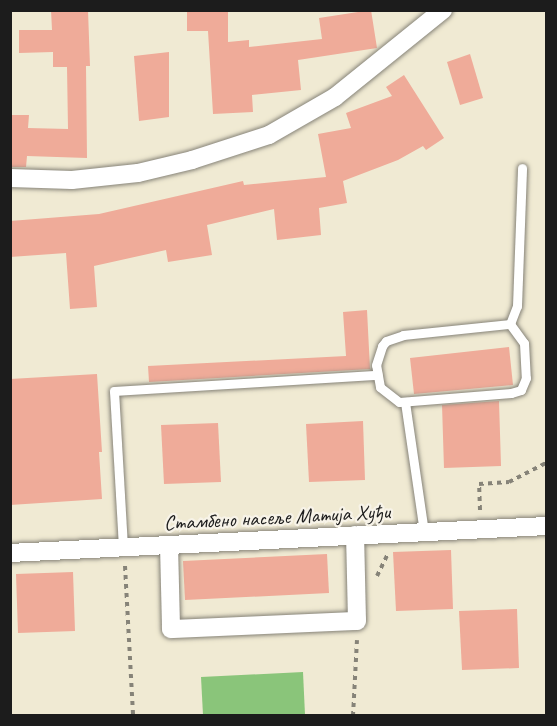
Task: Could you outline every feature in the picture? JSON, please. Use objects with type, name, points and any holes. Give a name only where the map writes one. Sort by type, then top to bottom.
[{"type":"street","points":[[10,178],[72,180],[138,172],[192,160],[269,135],[335,97],[443,10]]},
{"type":"street","name":"Стамбено насеље Матија Хуђи","points":[[10,553],[546,526]]},
{"type":"street","points":[[169,545],[171,629],[357,621],[355,535]]},
{"type":"lane","points":[[510,324],[517,306],[522,168]]},
{"type":"lane","points":[[510,324],[524,343],[526,378],[521,390],[512,393],[399,402],[380,387],[376,365],[382,346],[394,338],[403,335],[510,324]]},
{"type":"lane","points":[[123,547],[114,391],[378,375]]},
{"type":"lane","points":[[405,402],[424,532]]},
{"type":"path","points":[[480,529],[479,484],[509,482],[546,463]]},
{"type":"path","points":[[123,547],[133,716]]},
{"type":"green space","points":[[303,672],[305,715],[203,715],[201,677]]},
{"type":"building","points":[[51,10],[88,10],[90,66],[86,66],[87,158],[27,156],[26,167],[10,167],[10,115],[29,115],[28,128],[68,129],[67,67],[53,67],[53,52],[19,53],[19,30],[52,30]]},
{"type":"building","points":[[187,10],[228,10],[228,42],[249,40],[249,47],[322,39],[319,18],[371,10],[377,48],[298,60],[301,90],[252,95],[253,112],[213,114],[208,31],[187,31]]},
{"type":"building","points":[[169,52],[169,117],[139,121],[134,56]]},
{"type":"building","points":[[470,54],[483,98],[460,105],[447,62]]},
{"type":"building","points":[[404,75],[444,138],[426,150],[423,146],[398,160],[343,181],[347,203],[319,208],[321,235],[277,240],[274,209],[207,225],[212,255],[168,262],[166,250],[94,266],[97,307],[70,309],[66,253],[10,257],[10,221],[99,214],[243,181],[244,185],[326,177],[318,134],[351,128],[346,113],[392,96],[386,87]]},
{"type":"building","points":[[367,310],[370,369],[149,382],[148,366],[346,356],[343,312]]},
{"type":"building","points":[[509,347],[513,385],[414,394],[410,358]]},
{"type":"building","points":[[97,374],[102,452],[99,452],[102,499],[10,505],[10,379]]},
{"type":"building","points":[[499,401],[501,466],[444,468],[442,405]]},
{"type":"building","points":[[363,421],[365,480],[309,482],[306,424]]},
{"type":"building","points":[[218,423],[221,482],[164,484],[161,425]]},
{"type":"building","points":[[451,550],[453,609],[396,611],[393,552]]},
{"type":"building","points":[[327,554],[329,593],[185,600],[183,561]]},
{"type":"building","points":[[73,572],[75,631],[18,633],[16,574]]},
{"type":"building","points":[[517,609],[519,668],[462,670],[459,611]]}]
